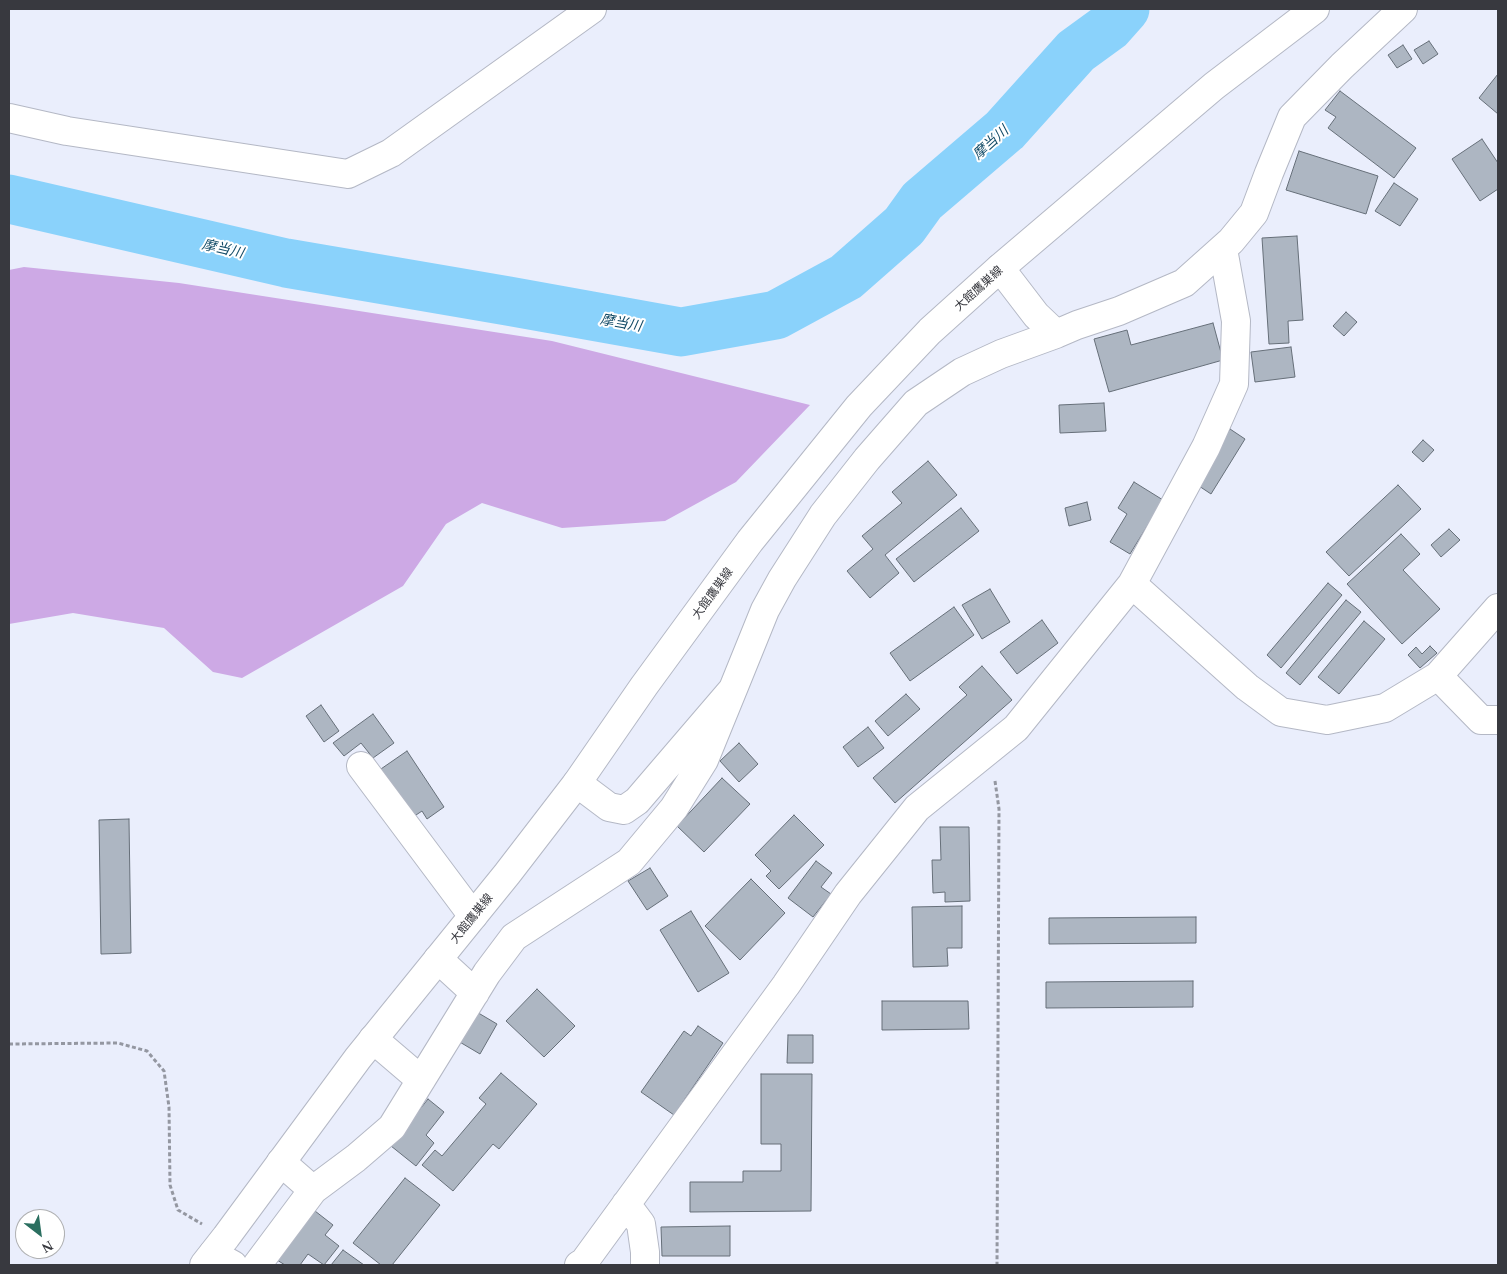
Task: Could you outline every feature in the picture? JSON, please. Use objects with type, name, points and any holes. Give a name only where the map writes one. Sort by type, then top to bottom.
[{"type":"street","points":[[9,118],[68,131],[348,174],[391,152],[592,9]]},
{"type":"street","name":"大館鷹巣線","points":[[219,1255],[281,1162],[372,1039],[508,874],[576,783],[750,541],[859,406],[930,331],[1000,268],[1214,86],[1315,9]]},
{"type":"street","points":[[257,1265],[313,1190],[356,1158],[392,1127],[487,973],[514,937],[629,862],[674,808],[704,760],[766,610],[782,579],[824,515],[867,460],[916,403],[962,372],[1001,354],[1119,311],[1184,283],[1223,249],[1254,213],[1292,118],[1342,66],[1403,9]]},
{"type":"street","points":[[579,1265],[584,1262],[786,985],[853,887],[917,808],[1016,728],[1132,584],[1206,447],[1234,384],[1236,321],[1223,249]]},
{"type":"street","points":[[1000,268],[1036,315],[1056,334]]},
{"type":"street","points":[[1132,584],[1247,687],[1281,712],[1327,720],[1385,708],[1438,676],[1498,608]]},
{"type":"street","points":[[1438,676],[1481,720],[1498,720]]},
{"type":"street","points":[[576,783],[609,807],[624,810],[637,801],[733,689]]},
{"type":"street","points":[[361,766],[473,916]]},
{"type":"street","points":[[438,959],[475,993]]},
{"type":"street","points":[[372,1039],[422,1080]]},
{"type":"street","points":[[281,1162],[313,1190]]},
{"type":"street","points":[[626,1204],[640,1224],[645,1252],[645,1265]]},
{"type":"path","points":[[991,748],[999,809],[997,1265]]},
{"type":"path","points":[[9,1044],[118,1043],[147,1050],[164,1071],[169,1107],[170,1186],[178,1210],[219,1255]]},
{"type":"shaded area","points":[[24,267],[179,283],[552,341],[810,405],[736,482],[665,521],[562,528],[482,503],[446,524],[403,586],[242,678],[213,672],[164,628],[73,613],[9,624],[9,270]]},
{"type":"building","points":[[1429,41],[1438,54],[1423,64],[1414,50]]},
{"type":"building","points":[[1403,45],[1412,59],[1397,68],[1388,55]]},
{"type":"building","points":[[1498,74],[1498,114],[1479,98]]},
{"type":"building","points":[[1340,91],[1416,148],[1394,178],[1328,128],[1336,117],[1325,110]]},
{"type":"building","points":[[1482,139],[1498,163],[1498,189],[1480,201],[1452,159]]},
{"type":"building","points":[[1299,151],[1378,176],[1366,214],[1286,190]]},
{"type":"building","points":[[1394,183],[1418,199],[1400,226],[1375,211]]},
{"type":"building","points":[[1297,236],[1303,320],[1288,321],[1289,343],[1269,344],[1262,238]]},
{"type":"building","points":[[1346,312],[1357,322],[1344,336],[1333,326]]},
{"type":"building","points":[[1213,323],[1223,360],[1109,392],[1094,339],[1127,330],[1131,345]]},
{"type":"building","points":[[1291,347],[1295,377],[1255,382],[1251,352]]},
{"type":"building","points":[[1104,403],[1106,431],[1060,433],[1059,405]]},
{"type":"building","points":[[1230,429],[1245,439],[1211,494],[1196,484]]},
{"type":"building","points":[[1423,440],[1434,450],[1423,462],[1412,452]]},
{"type":"building","points":[[928,461],[957,495],[885,555],[899,573],[870,598],[847,571],[873,549],[862,536],[902,503],[892,492]]},
{"type":"building","points":[[1134,482],[1163,500],[1130,554],[1110,542],[1127,514],[1118,508]]},
{"type":"building","points":[[1398,485],[1421,509],[1349,576],[1326,552]]},
{"type":"building","points":[[1087,502],[1091,520],[1069,526],[1065,508]]},
{"type":"building","points":[[961,508],[979,531],[914,582],[896,559]]},
{"type":"building","points":[[1449,529],[1460,540],[1441,557],[1431,545]]},
{"type":"building","points":[[1401,534],[1420,554],[1403,570],[1440,609],[1402,644],[1347,584]]},
{"type":"building","points":[[1328,583],[1342,595],[1281,668],[1267,655]]},
{"type":"building","points":[[990,589],[1010,622],[982,639],[962,605]]},
{"type":"building","points":[[1346,600],[1361,612],[1300,685],[1286,673]]},
{"type":"building","points":[[954,607],[974,635],[910,681],[890,653]]},
{"type":"building","points":[[1042,620],[1058,643],[1017,674],[1000,652]]},
{"type":"building","points":[[1364,621],[1385,639],[1339,694],[1318,677]]},
{"type":"building","points":[[1430,646],[1437,653],[1420,668],[1408,655],[1416,647],[1422,654]]},
{"type":"building","points":[[982,666],[1012,700],[895,803],[873,778],[967,695],[959,687]]},
{"type":"building","points":[[906,694],[920,709],[888,736],[875,721]]},
{"type":"building","points":[[321,705],[339,731],[324,742],[306,716]]},
{"type":"building","points":[[373,714],[394,743],[373,758],[361,743],[344,756],[333,743]]},
{"type":"building","points":[[868,727],[884,748],[858,767],[843,747]]},
{"type":"building","points":[[739,743],[758,764],[739,782],[720,761]]},
{"type":"building","points":[[407,751],[444,807],[427,819],[422,811],[410,819],[378,771]]},
{"type":"building","points":[[722,778],[750,804],[704,852],[677,826]]},
{"type":"building","points":[[794,815],[824,845],[779,889],[766,876],[771,871],[755,855]]},
{"type":"building","points":[[129,819],[131,953],[101,954],[99,820]]},
{"type":"building","points":[[940,827],[969,827],[970,901],[945,902],[945,892],[933,893],[932,860],[941,860]]},
{"type":"building","points":[[816,861],[832,873],[821,887],[831,894],[813,917],[788,898]]},
{"type":"building","points":[[650,868],[668,896],[647,910],[628,881]]},
{"type":"building","points":[[751,879],[785,913],[740,960],[705,926]]},
{"type":"building","points":[[962,906],[962,948],[947,948],[948,966],[913,967],[912,907]]},
{"type":"building","points":[[691,911],[729,973],[698,992],[660,930]]},
{"type":"building","points":[[1196,917],[1196,943],[1049,944],[1049,918]]},
{"type":"building","points":[[1193,981],[1193,1007],[1046,1008],[1046,982]]},
{"type":"building","points":[[537,989],[575,1026],[544,1057],[506,1021]]},
{"type":"building","points":[[882,1001],[968,1001],[969,1029],[882,1030]]},
{"type":"building","points":[[475,1011],[497,1024],[480,1054],[458,1041]]},
{"type":"building","points":[[698,1026],[723,1043],[674,1115],[641,1092],[684,1031],[691,1036]]},
{"type":"building","points":[[788,1035],[813,1035],[813,1063],[787,1063]]},
{"type":"building","points":[[501,1073],[537,1104],[499,1149],[493,1144],[453,1191],[422,1165],[435,1150],[442,1156],[486,1104],[479,1098]]},
{"type":"building","points":[[761,1074],[812,1074],[811,1211],[690,1212],[690,1182],[743,1182],[743,1171],[781,1171],[781,1144],[761,1144]]},
{"type":"building","points":[[428,1099],[444,1112],[426,1135],[434,1143],[416,1166],[391,1146]]},
{"type":"building","points":[[405,1178],[440,1205],[392,1265],[381,1265],[353,1243]]},
{"type":"building","points":[[315,1211],[333,1225],[325,1235],[339,1246],[324,1265],[308,1254],[300,1265],[285,1265],[277,1260]]},
{"type":"building","points":[[730,1226],[730,1256],[662,1256],[661,1227]]},
{"type":"building","points":[[343,1250],[364,1265],[331,1265]]},
{"type":"waterway","name":"摩当川","points":[[9,199],[286,263],[681,332],[776,315],[846,277],[904,226],[922,201],[1005,130],[1076,51],[1109,27],[1125,9]]}]
